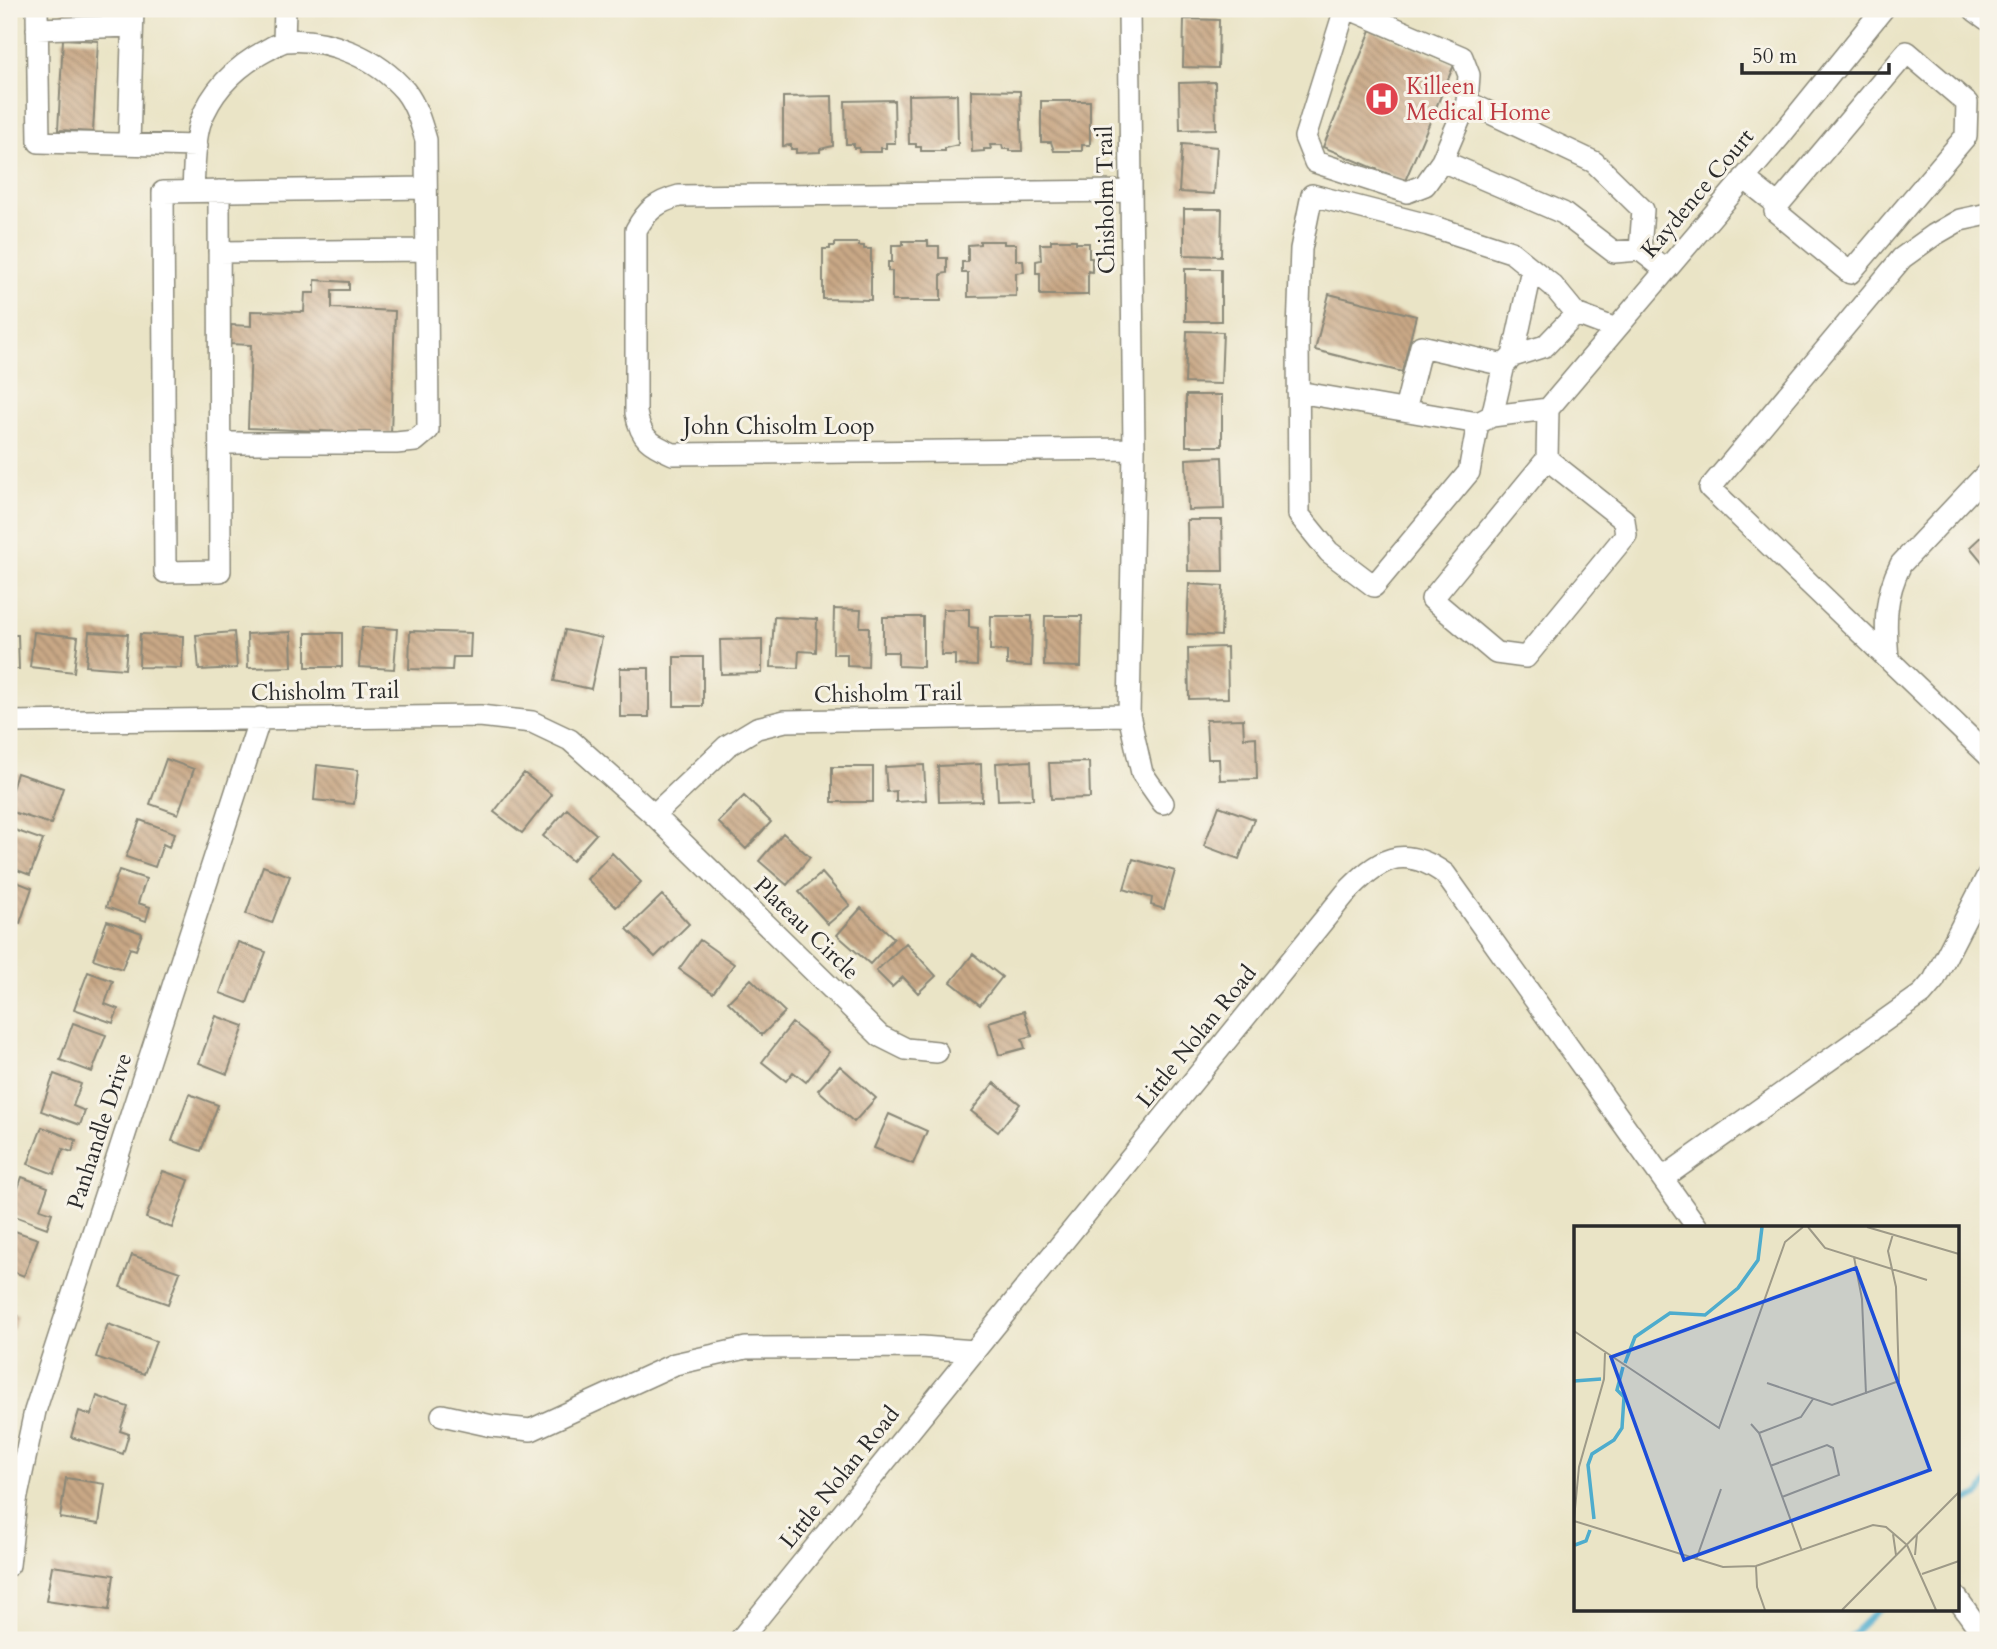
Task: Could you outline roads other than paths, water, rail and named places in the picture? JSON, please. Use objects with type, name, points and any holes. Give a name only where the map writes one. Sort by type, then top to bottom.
[{"type":"main road","points":[[1978,9],[1988,17]]},
{"type":"street","points":[[284,41],[285,9]]},
{"type":"street","name":"Chisholm Trail","points":[[9,722],[480,716],[531,722],[570,740],[654,816],[727,746],[757,728],[785,721],[1129,715],[1134,449],[1129,9]]},
{"type":"street","points":[[1347,9],[1462,57],[1469,75],[1467,102],[1442,161],[1425,185],[1407,192],[1315,162],[1305,137],[1347,9]]},
{"type":"street","name":"Kaydence Court","points":[[1548,410],[1883,9]]},
{"type":"street","points":[[129,144],[133,17],[37,19],[39,142],[197,146]]},
{"type":"street","points":[[193,192],[200,124],[227,78],[250,59],[284,41],[332,46],[363,57],[390,75],[407,93],[426,140],[428,430],[415,441],[396,443],[220,443]]},
{"type":"street","points":[[1907,52],[1967,103],[1966,136],[1850,273],[1775,211],[1778,205],[1907,52]]},
{"type":"street","points":[[1467,102],[1594,162],[1643,210],[1640,250]]},
{"type":"street","points":[[1442,161],[1563,213],[1614,252],[1640,250],[1666,270]]},
{"type":"street","points":[[1744,178],[1778,205]]},
{"type":"street","points":[[219,191],[220,571],[164,572],[163,192],[193,192],[219,191],[426,188]]},
{"type":"street","name":"John Chisolm Loop","points":[[1131,191],[678,196],[662,201],[650,208],[636,230],[636,399],[639,428],[651,445],[673,454],[1134,449]]},
{"type":"street","points":[[1532,269],[1509,360],[1485,419],[1469,472],[1374,586],[1329,552],[1298,515],[1301,249],[1312,195],[1428,225],[1511,252],[1532,269],[1553,286],[1576,314],[1616,330]]},
{"type":"street","points":[[1988,214],[1960,220],[1902,258],[1710,488],[1988,755]]},
{"type":"street","points":[[219,252],[426,250]]},
{"type":"street","points":[[1405,410],[1421,346],[1509,360],[1545,346],[1576,314]]},
{"type":"street","points":[[1298,392],[1405,410],[1485,419],[1548,410],[1547,459],[1432,599],[1496,653],[1526,657],[1626,535],[1624,520],[1547,459]]},
{"type":"street","points":[[1888,659],[1885,611],[1901,564],[1988,472]]},
{"type":"street","points":[[1129,715],[1142,773],[1163,803]]},
{"type":"street","name":"Panhandle Drive","points":[[9,1565],[16,1501],[35,1412],[260,718]]},
{"type":"street","name":"Plateau Circle","points":[[654,816],[880,1036],[906,1049],[937,1052]]},
{"type":"street","name":"Little Nolan Road","points":[[740,1640],[1345,894],[1381,862],[1401,856],[1419,860],[1445,874],[1696,1226]]},
{"type":"street","points":[[1662,1178],[1922,994],[1934,980],[1988,875]]},
{"type":"street","points":[[442,1415],[492,1426],[531,1430],[675,1364],[746,1348],[922,1347],[974,1351]]},
{"type":"street","points":[[1958,1599],[1987,1640]]},
{"type":"waterway","points":[[1958,1505],[1980,1494],[1988,1481]]},
{"type":"waterway","points":[[1846,1640],[1878,1610]]},
{"type":"place","name":"Killeen Medical Home","points":[[1382,99]]}]
